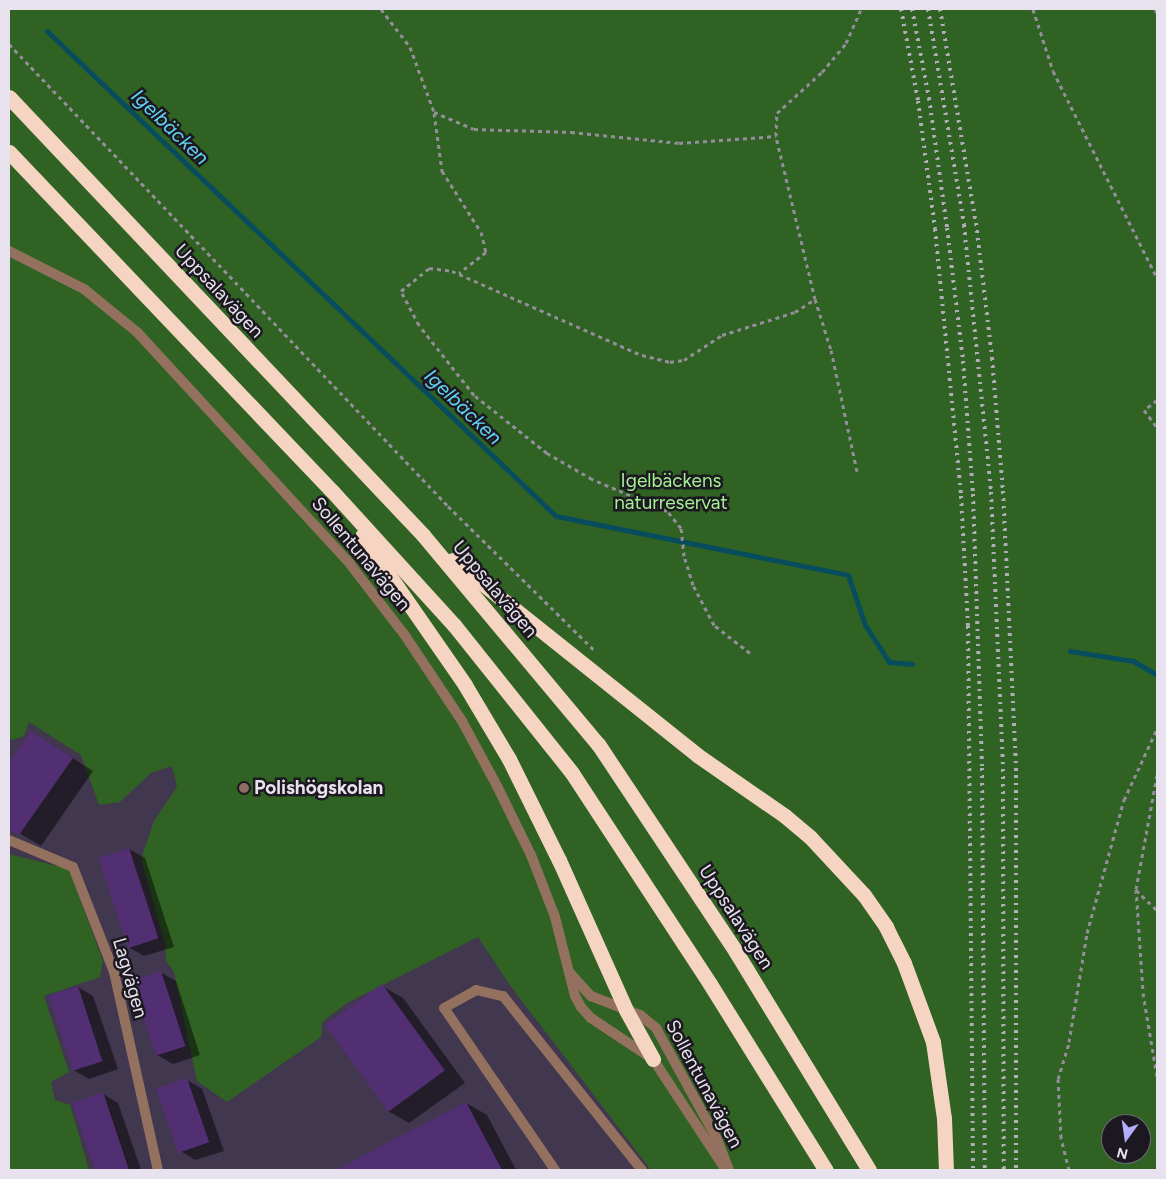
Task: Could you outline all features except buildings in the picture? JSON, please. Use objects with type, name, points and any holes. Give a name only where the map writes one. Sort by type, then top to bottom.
[{"type":"highway","name":"Uppsalavägen","points":[[9,98],[423,535],[598,744],[736,952],[870,1170]]},
{"type":"highway","points":[[9,152],[332,491],[454,625],[572,773],[710,984],[826,1170]]},
{"type":"highway","points":[[332,491],[465,685],[509,759],[559,860],[626,1010],[653,1059]]},
{"type":"highway","points":[[423,535],[689,749],[785,816],[810,837],[864,895],[886,928],[904,963],[932,1042],[943,1109],[946,1170]]},
{"type":"street","name":"Sollentunavägen","points":[[9,251],[84,289],[137,332],[350,564],[404,634],[462,721],[497,786],[545,890],[575,996],[591,1018],[653,1059],[728,1170]]},
{"type":"street","name":"Lagvägen","points":[[9,840],[73,866],[114,972],[158,1170]]},
{"type":"street","name":"Sollentunavägen","points":[[569,972],[592,996],[650,1020],[717,1139],[728,1170]]},
{"type":"street","points":[[555,1170],[444,1008],[476,990],[503,996],[642,1170]]},
{"type":"path","points":[[381,9],[410,47],[434,112],[442,170],[481,232],[486,252],[458,274]]},
{"type":"path","points":[[857,471],[831,350],[815,299],[776,136],[776,113],[822,72],[846,43],[861,9]]},
{"type":"path","points":[[1033,9],[1053,70],[1157,278]]},
{"type":"path","points":[[1155,9],[1157,13]]},
{"type":"path","points":[[9,44],[448,506],[596,652]]},
{"type":"path","points":[[434,112],[474,129],[571,132],[680,143],[776,136]]},
{"type":"path","points":[[750,653],[714,625],[693,585],[684,556],[681,528],[667,511],[592,479],[547,453],[474,395],[418,325],[401,290],[429,268],[458,274],[642,356],[670,362],[684,360],[722,335],[794,312],[815,299]]},
{"type":"path","points":[[1157,400],[1144,410],[1157,427]]},
{"type":"path","points":[[1069,1170],[1061,1138],[1058,1079],[1070,1042],[1087,933],[1124,800],[1157,729]]},
{"type":"path","points":[[1157,775],[1136,889],[1143,993],[1157,1077]]},
{"type":"path","points":[[1136,889],[1157,910]]},
{"type":"shaded area","name":"Polishögskolan","points":[[9,346],[702,1170],[9,1170]]},
{"type":"green space","name":"Igelbäckens naturreservat","points":[[9,9],[1157,9],[1157,1170],[651,1170],[509,984],[478,937],[347,1003],[322,1022],[321,1037],[227,1102],[197,1081],[174,972],[166,961],[165,944],[141,859],[154,821],[177,787],[172,766],[151,773],[120,802],[99,805],[81,755],[29,722],[24,736],[12,740],[9,737]]},
{"type":"green space","points":[[9,854],[69,869],[103,961],[100,977],[44,996],[69,1072],[51,1082],[55,1100],[70,1105],[89,1170],[9,1170]]},
{"type":"waterway","name":"Igelbäcken","points":[[47,31],[556,516],[848,575],[865,625],[889,662],[912,664]]},
{"type":"waterway","name":"Igelbäcken","points":[[1070,651],[1133,661],[1157,675]]},
{"type":"railway","points":[[901,9],[918,101],[935,229],[961,496],[968,626],[973,1170]]},
{"type":"railway","points":[[912,9],[929,98],[947,228],[963,361],[973,494],[982,768],[985,1170]]},
{"type":"railway","points":[[928,9],[964,225],[991,492],[1003,769],[1004,1170]]},
{"type":"railway","points":[[940,9],[976,223],[992,358],[1003,491],[1016,768],[1016,1170]]},
{"type":"place","name":"Polishögskolan","points":[[244,788]]}]
